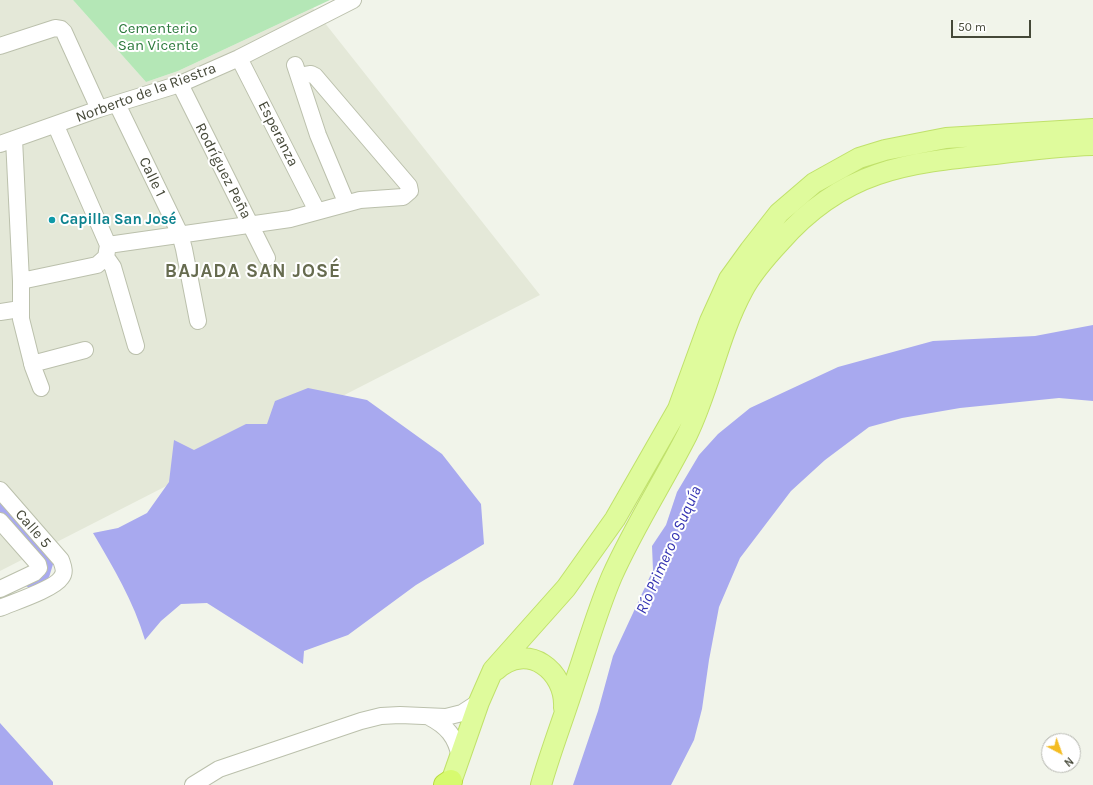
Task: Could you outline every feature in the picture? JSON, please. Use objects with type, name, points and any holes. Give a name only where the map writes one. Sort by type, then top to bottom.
[{"type":"main road","points":[[448,784],[460,757],[479,702],[489,679],[500,660],[566,588],[615,519],[678,409],[710,322],[729,279],[779,213],[814,183],[859,158],[897,147],[946,138],[1093,128]]},
{"type":"main road","points":[[541,785],[604,597],[638,524],[688,431],[724,330],[734,308],[757,269],[791,229],[836,193],[857,182],[884,171],[911,164],[942,159],[1093,145]]},
{"type":"main road","points":[[489,679],[498,668],[512,660],[531,660],[546,666],[556,676],[562,689],[564,702],[563,717]]},
{"type":"street","name":"Norberto de la Riestra","points":[[7,142],[56,126],[99,109],[180,84],[239,58],[353,0]]},
{"type":"street","points":[[0,46],[55,28],[61,29],[99,109]]},
{"type":"street","name":"Esperanza","points":[[239,58],[317,211]]},
{"type":"street","points":[[21,281],[97,265],[107,251],[180,234],[290,219],[346,202],[403,197],[410,191],[409,186],[315,76],[297,70],[323,148],[346,202]]},
{"type":"street","name":"Rodríguez Peña","points":[[180,84],[267,258]]},
{"type":"street","name":"Calle 1","points":[[117,104],[180,234],[198,321]]},
{"type":"street","points":[[56,126],[113,267],[136,346]]},
{"type":"street","points":[[7,142],[21,281],[21,319],[32,364],[41,388]]},
{"type":"street","points":[[0,312],[20,309]]},
{"type":"street","points":[[32,364],[85,350]]},
{"type":"street","name":"Calle 5","points":[[0,490],[61,560],[64,569],[62,577],[55,584],[0,608]]},
{"type":"street","points":[[0,521],[38,564],[39,568],[34,573],[0,589]]},
{"type":"street","points":[[193,785],[219,769],[361,721],[400,715],[429,717],[455,716],[479,702]]},
{"type":"street","points":[[429,717],[439,722],[452,734],[460,757]]},
{"type":"shaded area","points":[[0,0],[73,0],[146,82],[178,71],[313,8],[540,295],[0,571]]},
{"type":"green space","name":"Cementerio San Vicente","points":[[73,0],[330,0],[178,71],[146,82]]},
{"type":"water","name":"Río Primero o Suquía","points":[[1093,325],[1093,401],[1059,398],[960,408],[902,418],[869,427],[825,460],[791,491],[740,558],[719,607],[702,709],[694,740],[671,785],[573,785],[598,711],[613,656],[653,570],[652,546],[666,525],[677,492],[699,455],[718,434],[750,408],[838,367],[933,341],[1035,336]]},
{"type":"water","points":[[308,388],[367,400],[442,454],[481,504],[484,544],[416,585],[348,635],[304,651],[303,664],[207,603],[181,604],[161,621],[145,640],[129,598],[93,533],[118,528],[147,513],[169,482],[174,440],[194,450],[246,424],[267,424],[275,401]]},
{"type":"water","points":[[0,723],[53,782],[53,785],[0,785]]},
{"type":"waterway","points":[[0,507],[48,562],[44,575],[30,582]]},
{"type":"place","name":"Capilla San José","points":[[52,220]]},
{"type":"district","name":"BAJADA SAN JOSÉ","points":[[253,272]]}]
